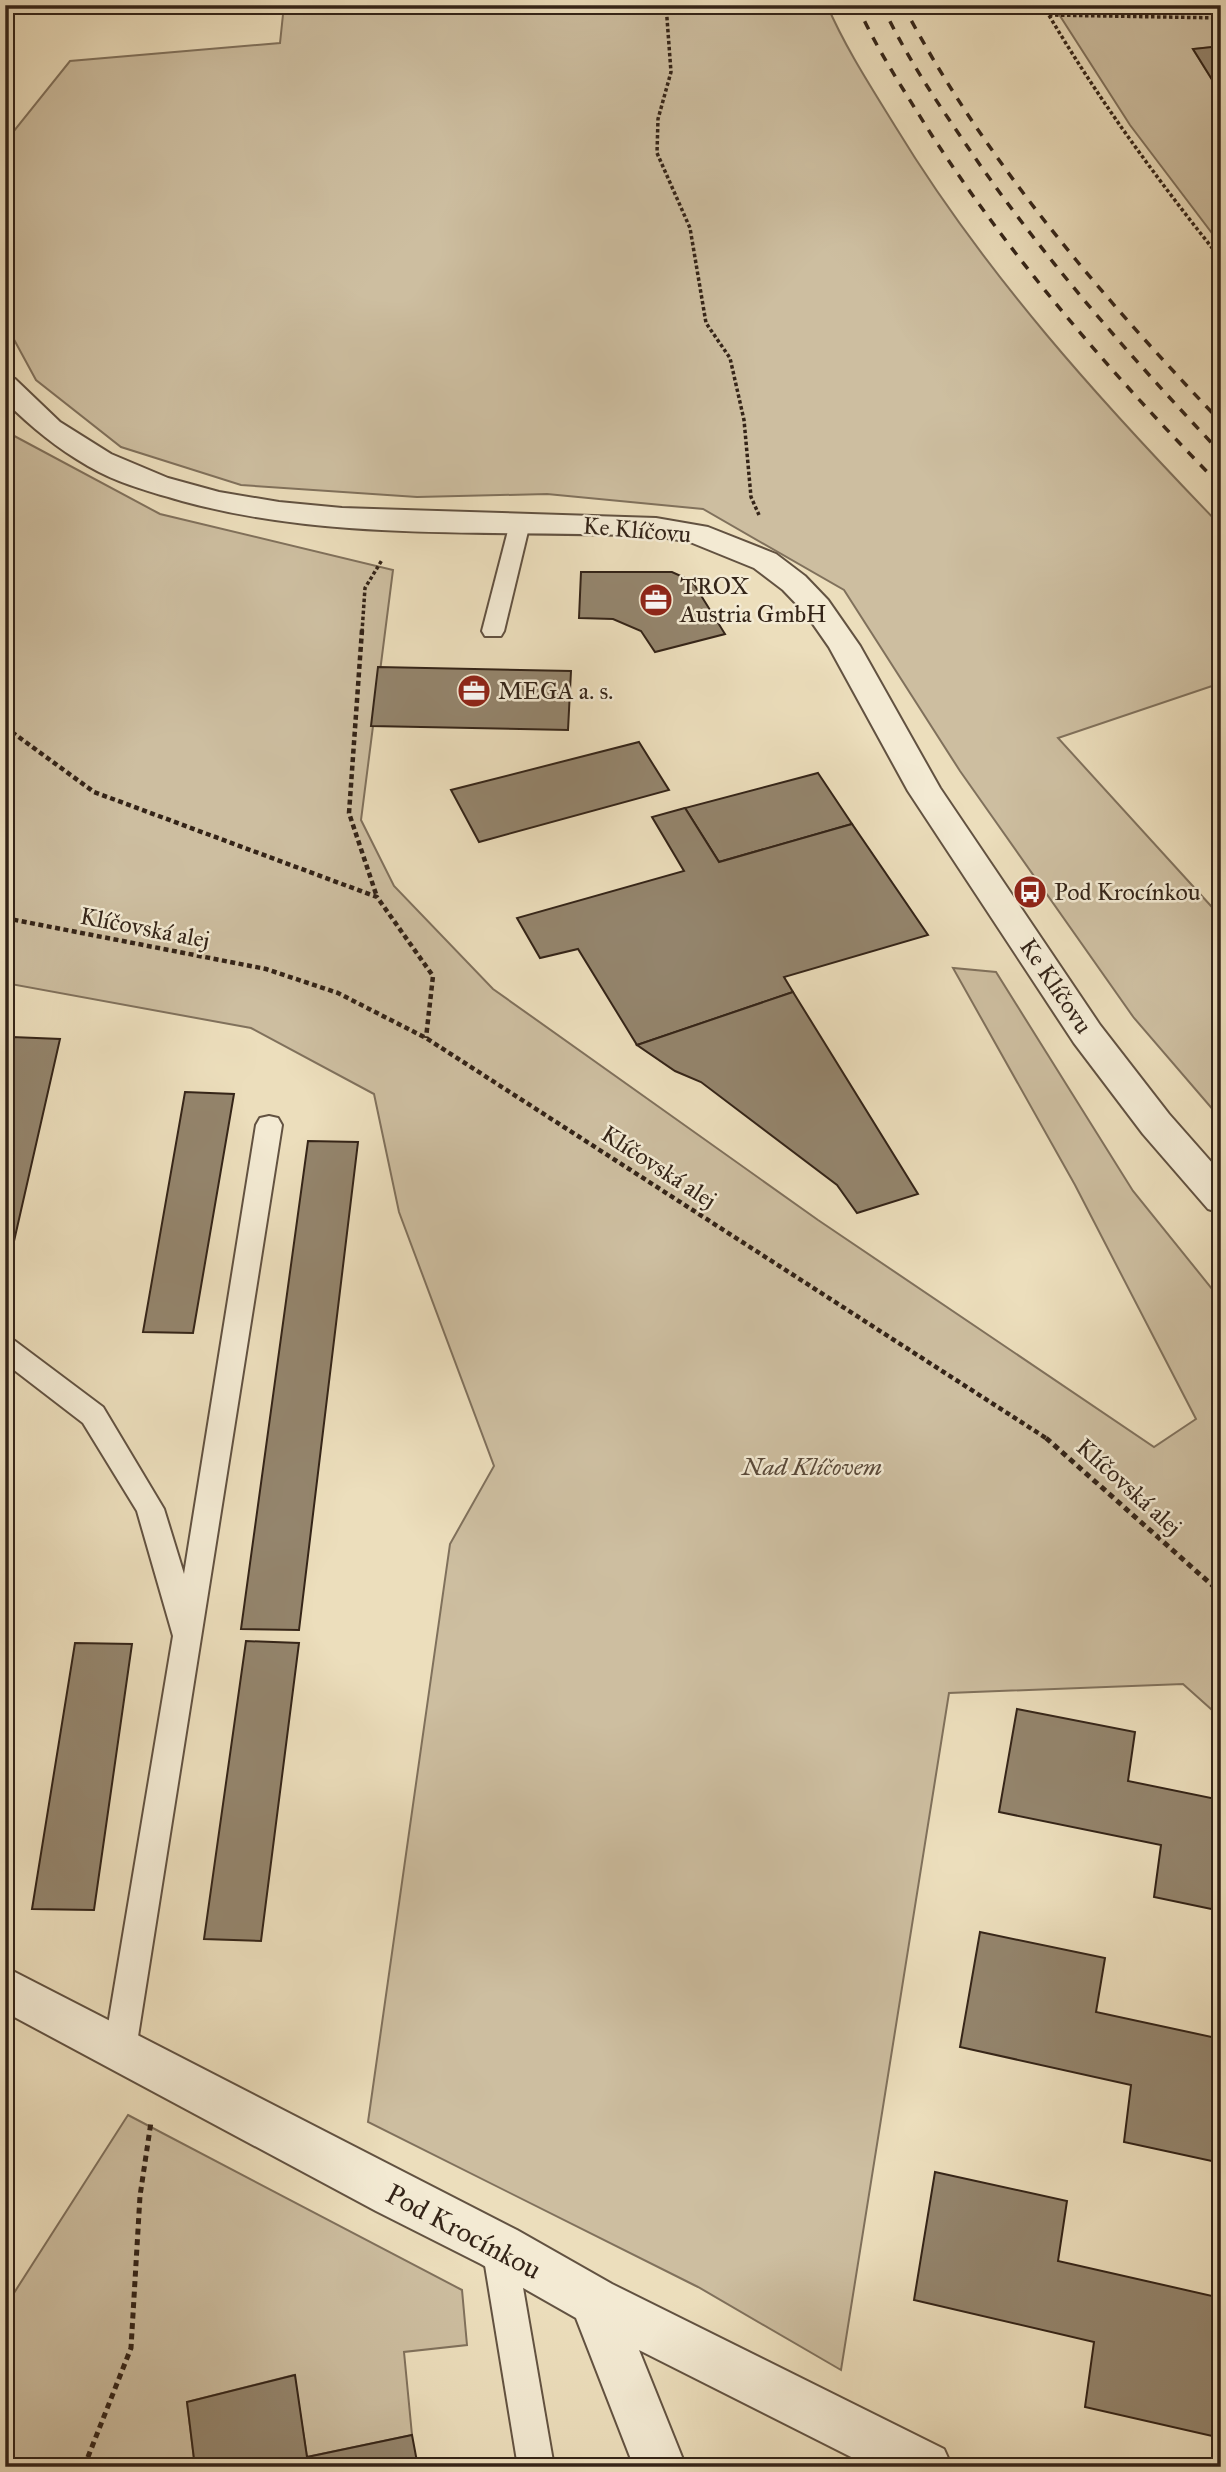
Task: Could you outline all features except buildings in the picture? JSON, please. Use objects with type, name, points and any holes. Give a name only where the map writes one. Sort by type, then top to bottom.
[{"type":"street","name":"Ke Klíčovu","points":[[5,385],[26,410],[53,432],[86,452],[125,471],[206,498],[258,510],[331,518],[656,527],[697,534],[765,561],[794,583],[817,607],[844,646],[925,791],[1087,1034],[1156,1124],[1221,1199]]},
{"type":"street","name":"Pod Krocínkou","points":[[5,1988],[393,2194],[499,2247],[594,2301],[926,2467]]},
{"type":"street","points":[[594,2301],[660,2467]]},
{"type":"lane","points":[[493,631],[520,523]]},
{"type":"lane","points":[[120,2049],[269,1125]]},
{"type":"lane","points":[[5,1348],[93,1415],[149,1509],[188,1636]]},
{"type":"lane","points":[[499,2247],[536,2467]]},
{"type":"path","points":[[666,5],[671,72],[658,119],[657,153],[690,228],[706,323],[730,358],[744,420],[751,496],[762,521]]},
{"type":"path","points":[[1043,5],[1112,116],[1166,191],[1221,260]]},
{"type":"path","points":[[1049,15],[1221,18]]},
{"type":"path","points":[[387,552],[365,588],[349,813],[377,897],[433,976],[426,1038]]},
{"type":"path","points":[[5,727],[94,792],[377,897]]},
{"type":"path","name":"Klíčovská alej","points":[[5,918],[266,969],[338,993],[426,1038],[1054,1443],[1221,1593]]},
{"type":"path","points":[[1221,1332],[1218,1333],[1221,1339]]},
{"type":"path","points":[[84,2467],[131,2348],[140,2196],[149,2139]]},
{"type":"green space","points":[[284,5],[827,5],[877,97],[967,234],[1089,384],[1221,526],[1221,683],[1058,738],[1221,917],[1221,1119],[1134,1018],[960,771],[844,590],[703,509],[547,494],[417,497],[241,485],[121,447],[36,380],[5,323],[8,243],[5,142],[70,61],[280,43]]},
{"type":"green space","points":[[1053,5],[1221,5],[1221,46],[1193,49],[1221,94],[1221,245],[1130,125]]},
{"type":"green space","name":"Nad Klíčovem","points":[[5,431],[160,514],[393,570],[361,820],[394,886],[493,989],[818,1220],[1154,1447],[1196,1419],[1075,1185],[953,968],[996,972],[1133,1191],[1221,1300],[1221,1718],[1183,1684],[949,1693],[841,2370],[698,2287],[368,2122],[450,1544],[494,1466],[399,1212],[374,1094],[251,1028],[5,983]]},
{"type":"green space","points":[[128,2115],[462,2290],[467,2345],[404,2352],[412,2435],[307,2457],[294,2375],[187,2402],[195,2467],[5,2467],[5,2307]]},
{"type":"railway","points":[[857,5],[882,55],[931,134],[996,228],[1104,360],[1221,486]]},
{"type":"railway","points":[[882,5],[929,89],[1020,220],[1117,339],[1221,453]]},
{"type":"railway","points":[[903,5],[970,118],[1047,224],[1132,325],[1221,422]]},
{"type":"place","name":"TROX Austria GmbH","points":[[656,600]]},
{"type":"place","name":"MEGA a. s.","points":[[474,691]]},
{"type":"place","name":"Pod Krocínkou","points":[[1030,892]]}]
